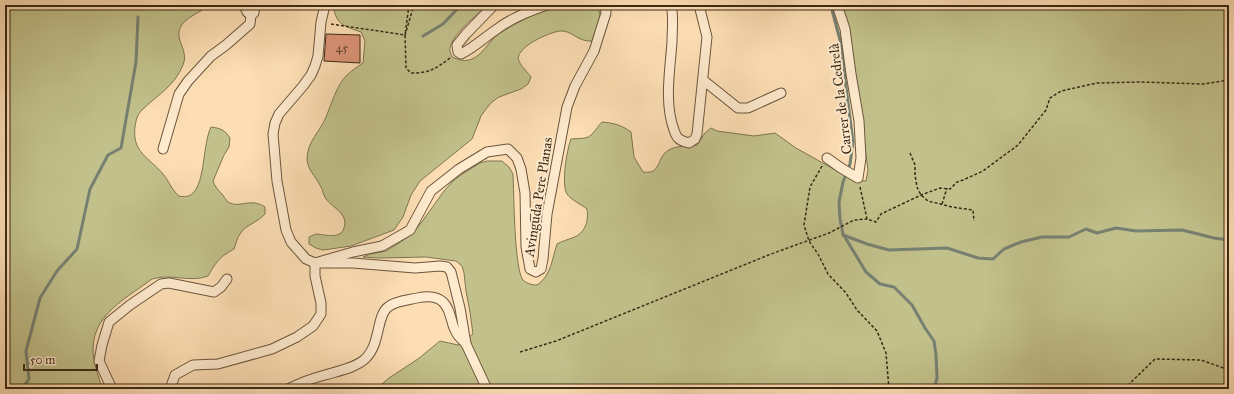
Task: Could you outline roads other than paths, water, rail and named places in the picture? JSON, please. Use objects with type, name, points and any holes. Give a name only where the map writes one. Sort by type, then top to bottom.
[{"type":"street","points":[[244,5],[247,12],[251,15]]},
{"type":"street","points":[[163,149],[179,94],[211,56],[250,24],[251,15],[254,13],[255,5]]},
{"type":"street","points":[[324,5],[318,56],[315,66],[311,75],[303,86],[279,114],[275,123],[273,134],[277,181],[286,230],[291,242],[296,250],[306,259],[315,264],[353,263],[408,268],[447,267],[451,272],[460,308],[466,344],[487,389]]},
{"type":"street","points":[[494,5],[457,45],[458,52],[461,54],[471,49],[498,27],[548,5]]},
{"type":"street","name":"Avinguda Pere Planas","points":[[315,264],[353,252],[382,246],[410,230],[430,191],[459,169],[487,152],[508,149],[517,158],[521,169],[525,193],[526,247],[530,269],[536,272],[541,269],[547,214],[567,107],[575,86],[594,51],[606,12],[605,5]]},
{"type":"street","points":[[671,5],[673,24],[669,102],[672,125],[677,137],[684,142],[689,143],[695,140],[697,134],[707,37],[699,5]]},
{"type":"street","name":"Carrer de la Cedrelà","points":[[827,158],[858,178],[861,158],[859,121],[850,74],[845,29],[837,5]]},
{"type":"street","points":[[703,80],[738,108],[748,108],[781,94]]},
{"type":"street","points":[[170,389],[174,375],[193,365],[218,364],[272,349],[297,337],[313,326],[321,314],[321,304],[315,276],[315,264]]},
{"type":"street","points":[[112,389],[100,361],[102,345],[109,322],[130,305],[161,284],[169,283],[214,292],[227,280]]},
{"type":"street","points":[[288,389],[364,360],[376,344],[384,310],[388,306],[395,303],[421,297],[432,296],[438,298],[449,310],[456,333],[466,344]]},
{"type":"waterway","points":[[423,36],[443,24],[461,5]]},
{"type":"waterway","points":[[829,5],[832,10],[840,40],[853,142],[850,164],[843,182],[839,202],[843,234],[866,272],[880,284],[894,287],[912,305],[934,341],[937,378],[934,389]]},
{"type":"waterway","points":[[840,9],[866,5]]},
{"type":"waterway","points":[[22,389],[29,379],[26,351],[40,298],[57,271],[77,249],[90,189],[108,155],[121,148],[136,62],[138,17]]},
{"type":"waterway","points":[[843,235],[889,250],[947,248],[978,258],[993,259],[1004,249],[1021,242],[1042,237],[1069,237],[1086,229],[1097,233],[1116,228],[1136,231],[1182,230],[1229,240]]}]
